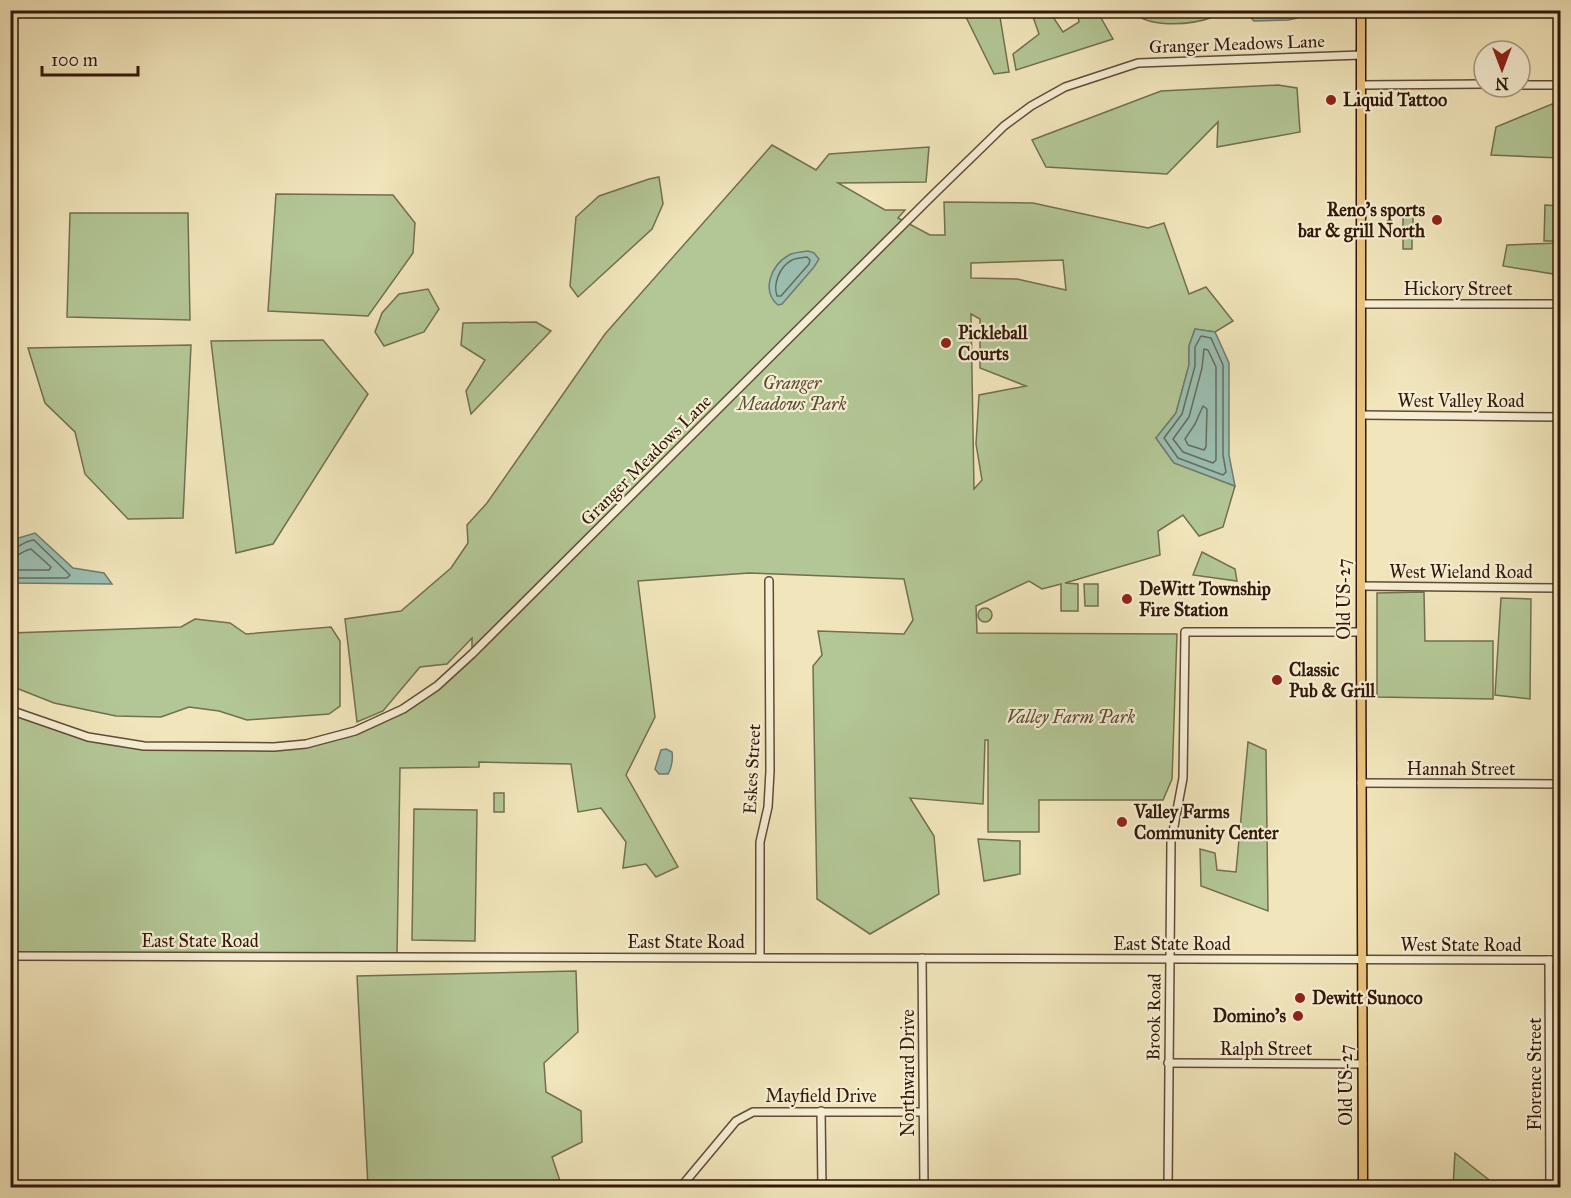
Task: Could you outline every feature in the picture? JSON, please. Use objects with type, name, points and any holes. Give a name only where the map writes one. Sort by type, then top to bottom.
[{"type":"main road","name":"Old US-27","points":[[1361,10],[1363,1188]]},
{"type":"street","name":"Granger Meadows Lane","points":[[10,710],[88,737],[144,746],[273,747],[306,744],[346,734],[403,709],[437,686],[472,654],[794,336],[871,256],[1004,126],[1031,106],[1065,87],[1138,63],[1361,55]]},
{"type":"street","points":[[1361,86],[1472,84]]},
{"type":"street","points":[[1532,85],[1560,85]]},
{"type":"street","name":"Hickory Street","points":[[1362,304],[1553,304]]},
{"type":"street","name":"West Valley Road","points":[[1362,415],[1560,417]]},
{"type":"street","name":"Eskes Street","points":[[760,957],[760,842],[768,807],[770,771],[769,581]]},
{"type":"street","name":"West Wieland Road","points":[[1361,586],[1560,588]]},
{"type":"street","name":"Brook Road","points":[[1168,1188],[1171,842],[1183,778],[1185,632],[1361,632]]},
{"type":"street","name":"Hannah Street","points":[[1361,783],[1560,784]]},
{"type":"street","name":"East State Road","points":[[10,956],[1362,959]]},
{"type":"street","name":"Northward Drive","points":[[922,958],[924,1188]]},
{"type":"street","name":"West State Road","points":[[1362,959],[1560,960]]},
{"type":"street","name":"Florence Street","points":[[1549,960],[1550,1188]]},
{"type":"street","name":"Ralph Street","points":[[1168,1064],[1363,1064]]},
{"type":"street","name":"Mayfield Drive","points":[[680,1188],[736,1121],[743,1116],[763,1110],[923,1112]]},
{"type":"street","points":[[821,1111],[822,1188]]},
{"type":"green space","points":[[963,11],[999,11],[1009,72],[994,74]]},
{"type":"green space","points":[[1031,11],[1049,11],[1063,32],[1079,22],[1077,11],[1097,11],[1113,39],[1016,70],[1013,54],[1039,34]]},
{"type":"green space","points":[[1132,11],[1214,11],[1213,17],[1204,20],[1171,24],[1148,21]]},
{"type":"green space","points":[[1278,85],[1297,88],[1300,132],[1217,147],[1218,122],[1167,174],[1046,167],[1032,140],[1161,91]]},
{"type":"green space","points":[[1552,104],[1560,107],[1560,158],[1491,155],[1496,127]]},
{"type":"green space","points":[[772,145],[816,170],[829,154],[929,147],[926,182],[838,183],[885,210],[905,210],[898,218],[930,235],[945,235],[944,202],[1033,203],[1148,228],[1164,223],[1189,294],[1206,287],[1233,321],[1215,332],[1195,329],[1189,346],[1189,365],[1176,413],[1156,438],[1174,463],[1235,486],[1223,527],[1199,536],[1183,515],[1158,531],[1160,555],[1065,583],[1078,584],[1078,611],[1061,611],[1061,584],[1042,589],[1029,581],[976,606],[977,633],[1177,634],[1172,779],[1163,800],[1039,800],[1039,832],[988,832],[988,740],[985,740],[983,804],[910,798],[934,836],[939,894],[870,934],[817,899],[813,666],[822,655],[818,631],[904,634],[913,620],[904,579],[749,573],[638,581],[655,717],[626,775],[678,867],[656,877],[646,864],[623,868],[626,842],[601,808],[578,812],[571,764],[479,762],[479,767],[400,768],[397,957],[11,956],[10,710],[65,730],[144,746],[274,747],[330,739],[403,709],[472,654],[472,638],[447,664],[420,667],[383,711],[357,722],[345,619],[401,611],[451,568],[468,543],[467,525],[487,503],[605,334]],"holes":[[[1063,260],[1066,290],[1017,279],[971,278],[971,263]],[[971,314],[980,319],[980,368],[1026,386],[979,395],[976,444],[982,480],[974,489]]]},
{"type":"green space","points":[[659,177],[663,204],[652,229],[578,297],[570,286],[576,217],[599,196]]},
{"type":"green space","points":[[276,194],[393,195],[415,223],[413,253],[368,316],[268,311]]},
{"type":"green space","points":[[1545,205],[1560,206],[1560,241],[1544,241]]},
{"type":"green space","points":[[1403,209],[1413,210],[1413,228],[1403,228]]},
{"type":"green space","points":[[70,213],[188,213],[190,320],[67,317]]},
{"type":"green space","points":[[1403,230],[1412,230],[1412,249],[1403,249]]},
{"type":"green space","points":[[1560,243],[1560,303],[1553,274],[1503,266],[1507,245]]},
{"type":"green space","points":[[428,289],[439,309],[424,332],[384,346],[375,332],[382,313],[399,294]]},
{"type":"green space","points":[[536,322],[551,331],[471,414],[466,391],[485,360],[461,345],[463,323]]},
{"type":"green space","points":[[323,340],[368,394],[273,544],[236,553],[211,341]]},
{"type":"green space","points":[[191,345],[183,518],[128,519],[85,474],[75,432],[45,403],[28,348]]},
{"type":"green space","points":[[1202,552],[1235,569],[1237,581],[1193,575]]},
{"type":"green space","points":[[1084,584],[1098,584],[1098,606],[1085,606]]},
{"type":"green space","points":[[1424,592],[1425,641],[1493,641],[1493,699],[1377,697],[1377,593]]},
{"type":"green space","points":[[1501,598],[1531,599],[1530,699],[1495,695]]},
{"type":"green space","points":[[985,608],[990,610],[992,615],[990,620],[985,622],[980,620],[978,615],[980,610]]},
{"type":"green space","points":[[195,619],[230,623],[246,634],[331,627],[340,641],[340,706],[329,714],[247,720],[219,711],[189,707],[161,717],[116,716],[54,703],[11,686],[11,633],[181,627]]},
{"type":"green space","points":[[1248,742],[1266,750],[1268,911],[1201,886],[1200,849],[1215,853],[1217,870],[1236,872]]},
{"type":"green space","points":[[494,793],[504,793],[504,812],[494,812]]},
{"type":"green space","points":[[414,809],[477,810],[475,941],[412,940]]},
{"type":"green space","points":[[978,839],[1020,841],[1020,874],[984,881]]},
{"type":"green space","points":[[576,971],[578,1032],[544,1063],[546,1092],[581,1111],[582,1142],[552,1157],[562,1187],[368,1187],[357,976]]},
{"type":"green space","points":[[1455,1153],[1498,1187],[1453,1187]]},
{"type":"water","points":[[1238,10],[1299,11],[1297,18],[1288,20],[1254,21],[1249,16],[1236,16]]},
{"type":"water","points":[[808,251],[814,253],[819,259],[782,304],[778,305],[770,293],[770,278],[773,272],[777,265],[789,255]]},
{"type":"water","points":[[1195,329],[1215,332],[1229,363],[1229,455],[1235,486],[1174,463],[1156,438],[1176,413],[1189,365],[1189,346]]},
{"type":"water","points":[[35,533],[73,568],[104,573],[112,584],[11,583],[11,549],[15,539]]},
{"type":"water","points":[[666,749],[672,752],[671,766],[668,774],[659,774],[655,769],[661,750]]},
{"type":"place","name":"Liquid Tattoo","points":[[1331,100]]},
{"type":"place","name":"Reno's sports bar & grill North","points":[[1437,220]]},
{"type":"place","name":"Pickleball Courts","points":[[946,343]]},
{"type":"place","name":"DeWitt Township Fire Station","points":[[1127,599]]},
{"type":"place","name":"Classic Pub & Grill","points":[[1277,680]]},
{"type":"place","name":"Valley Farms Community Center","points":[[1122,822]]},
{"type":"place","name":"Dewitt Sunoco","points":[[1300,998]]},
{"type":"place","name":"Domino's","points":[[1298,1016]]},
{"type":"park label","name":"Granger Meadows Park","points":[[792,394]]},
{"type":"park label","name":"Valley Farm Park","points":[[1071,717]]}]
